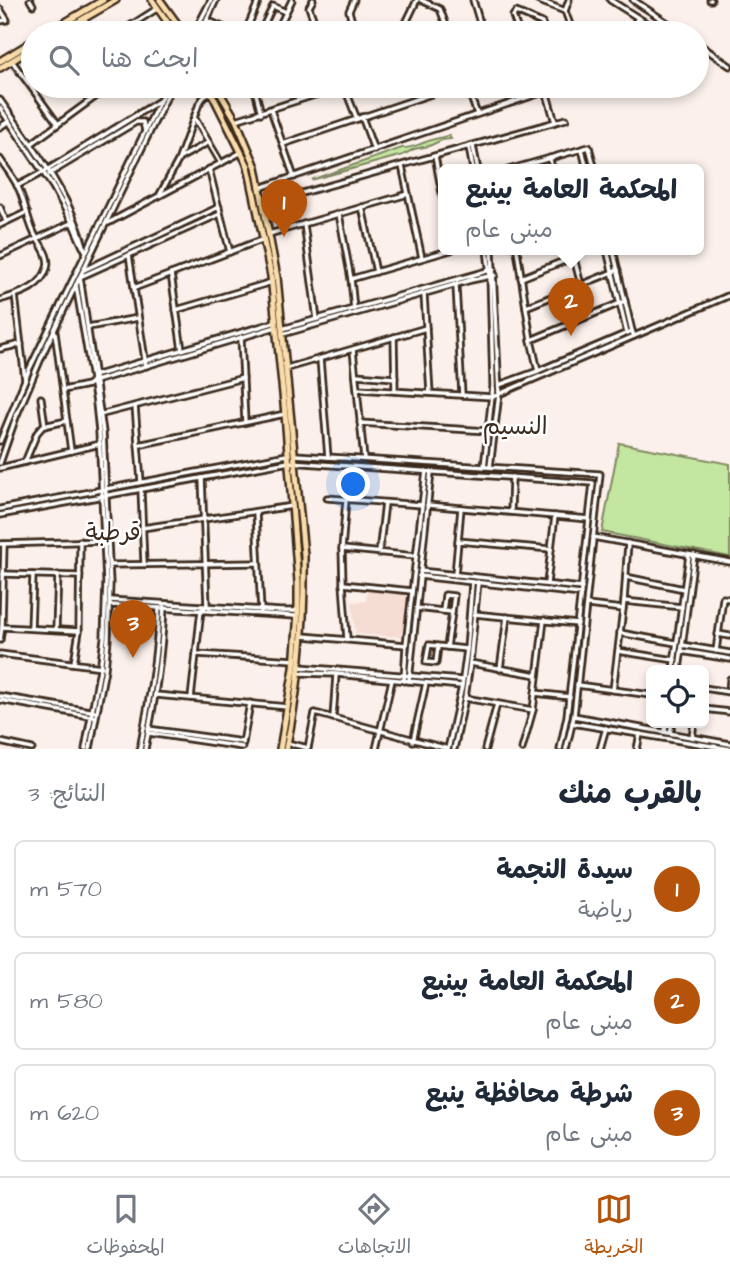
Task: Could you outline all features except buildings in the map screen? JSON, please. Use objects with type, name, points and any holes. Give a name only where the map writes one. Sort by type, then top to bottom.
[{"type":"main road","points":[[67,21],[103,0]]},
{"type":"main road","points":[[83,21],[116,0]]},
{"type":"main road","points":[[152,0],[167,21]]},
{"type":"main road","points":[[160,0],[175,21]]},
{"type":"main road","points":[[0,61],[21,48]]},
{"type":"main road","points":[[0,68],[21,55]]},
{"type":"main road","points":[[217,98],[251,177],[277,276],[285,414],[304,555],[300,670],[287,746]]},
{"type":"main road","points":[[220,98],[236,120],[256,167],[286,368],[291,455]]},
{"type":"main road","points":[[280,749],[295,660],[298,620],[292,462]]},
{"type":"street","points":[[30,0],[33,5]]},
{"type":"street","points":[[200,21],[211,0]]},
{"type":"street","points":[[207,20],[216,0]]},
{"type":"street","points":[[250,21],[259,0]]},
{"type":"street","points":[[282,21],[292,0]]},
{"type":"street","points":[[313,0],[310,7],[314,21]]},
{"type":"street","points":[[352,21],[349,11],[354,0]]},
{"type":"street","points":[[407,21],[419,0],[440,9],[444,21]]},
{"type":"street","points":[[473,0],[479,21]]},
{"type":"street","points":[[537,0],[565,11]]},
{"type":"street","points":[[568,21],[565,11],[569,0]]},
{"type":"street","points":[[610,0],[643,21]]},
{"type":"street","points":[[633,0],[665,21]]},
{"type":"street","points":[[266,21],[273,6],[286,12]]},
{"type":"street","points":[[138,21],[158,8]]},
{"type":"street","points":[[0,9],[7,20],[0,21]]},
{"type":"street","points":[[515,21],[513,16],[516,12],[537,21]]},
{"type":"street","points":[[709,51],[730,66]]},
{"type":"street","points":[[12,61],[21,72]]},
{"type":"street","points":[[41,98],[58,124]]},
{"type":"street","points":[[31,144],[90,98]]},
{"type":"street","points":[[0,441],[25,380],[161,98]]},
{"type":"street","points":[[0,463],[16,417],[54,330],[166,98]]},
{"type":"street","points":[[159,196],[179,158],[203,98]]},
{"type":"street","points":[[257,98],[261,113]]},
{"type":"street","points":[[236,120],[306,98]]},
{"type":"street","points":[[350,98],[374,150]]},
{"type":"street","points":[[283,144],[417,98]]},
{"type":"street","points":[[471,98],[477,114]]},
{"type":"street","points":[[260,188],[525,98]]},
{"type":"street","points":[[548,98],[555,122]]},
{"type":"street","points":[[0,100],[47,172],[86,252]]},
{"type":"street","points":[[47,172],[159,101]]},
{"type":"street","points":[[0,108],[68,203],[81,232],[86,252]]},
{"type":"street","points":[[271,109],[294,177]]},
{"type":"street","points":[[194,117],[221,163]]},
{"type":"street","points":[[263,204],[566,119]]},
{"type":"street","points":[[0,127],[9,121]]},
{"type":"street","points":[[17,186],[136,122],[143,122],[145,131]]},
{"type":"street","points":[[179,158],[209,142]]},
{"type":"street","points":[[471,147],[475,164]]},
{"type":"street","points":[[529,164],[589,147],[593,164]]},
{"type":"street","points":[[582,149],[586,164]]},
{"type":"street","points":[[106,224],[242,152]]},
{"type":"street","points":[[435,156],[438,172]]},
{"type":"street","points":[[550,158],[551,164]]},
{"type":"street","points":[[0,160],[17,186],[48,260],[42,278],[35,285],[0,300]]},
{"type":"street","points":[[402,166],[422,258]]},
{"type":"street","points":[[209,170],[230,252]]},
{"type":"street","points":[[278,183],[278,194],[287,198]]},
{"type":"street","points":[[134,288],[266,237],[408,194]]},
{"type":"street","points":[[0,207],[6,222]]},
{"type":"street","points":[[84,270],[219,207]]},
{"type":"street","points":[[362,207],[376,272]]},
{"type":"street","points":[[0,225],[27,212]]},
{"type":"street","points":[[80,277],[220,214]]},
{"type":"street","points":[[339,214],[354,309]]},
{"type":"street","points":[[0,256],[72,223]]},
{"type":"street","points":[[304,224],[318,322]]},
{"type":"street","points":[[129,249],[145,363]]},
{"type":"street","points":[[351,279],[438,254]]},
{"type":"street","points":[[484,467],[496,386],[490,255]]},
{"type":"street","points":[[518,255],[539,377]]},
{"type":"street","points":[[608,255],[619,303],[630,335]]},
{"type":"street","points":[[614,255],[630,335]]},
{"type":"street","points":[[522,278],[574,257],[581,285]]},
{"type":"street","points":[[526,307],[618,270]]},
{"type":"street","points":[[318,322],[354,309],[492,272]]},
{"type":"street","points":[[145,363],[182,349],[241,335],[318,322],[456,285],[492,272]]},
{"type":"street","points":[[171,274],[182,349]]},
{"type":"street","points":[[80,277],[99,415],[104,489]]},
{"type":"street","points":[[176,310],[272,282]]},
{"type":"street","points":[[76,285],[94,378]]},
{"type":"street","points":[[456,285],[463,395]]},
{"type":"street","points":[[424,294],[430,393]]},
{"type":"street","points":[[15,295],[25,380]]},
{"type":"street","points":[[496,386],[730,295]]},
{"type":"street","points":[[531,340],[625,301]]},
{"type":"street","points":[[88,327],[138,318]]},
{"type":"street","points":[[286,368],[426,328]]},
{"type":"street","points":[[54,330],[71,451]]},
{"type":"street","points":[[62,390],[88,385],[94,378],[241,335]]},
{"type":"street","points":[[241,335],[245,422]]},
{"type":"street","points":[[357,389],[493,397],[630,335]]},
{"type":"street","points":[[394,337],[395,391]]},
{"type":"street","points":[[0,349],[20,344]]},
{"type":"street","points":[[353,349],[364,459]]},
{"type":"street","points":[[320,359],[328,457]]},
{"type":"street","points":[[356,375],[395,378]]},
{"type":"street","points":[[99,415],[243,378]]},
{"type":"street","points":[[490,467],[499,394],[496,386]]},
{"type":"street","points":[[41,398],[45,426]]},
{"type":"street","points":[[135,406],[141,482]]},
{"type":"street","points":[[138,444],[285,414]]},
{"type":"street","points":[[88,749],[103,667],[110,602],[110,565],[99,415]]},
{"type":"street","points":[[25,462],[37,433],[45,426],[66,421]]},
{"type":"street","points":[[360,424],[488,432]]},
{"type":"street","points":[[0,468],[100,444]]},
{"type":"street","points":[[0,509],[291,455],[600,474],[577,685],[566,749]]},
{"type":"street","points":[[0,515],[292,462],[599,483]]},
{"type":"street","points":[[406,678],[420,574],[428,471]]},
{"type":"street","points":[[511,512],[512,477]]},
{"type":"street","points":[[202,478],[207,606]]},
{"type":"street","points":[[560,749],[568,716],[593,483]]},
{"type":"street","points":[[141,489],[144,564]]},
{"type":"street","points":[[103,667],[105,496]]},
{"type":"street","points":[[327,498],[589,519]]},
{"type":"street","points":[[346,500],[342,584],[347,639]]},
{"type":"street","points":[[379,553],[385,502]]},
{"type":"street","points":[[406,678],[406,645],[425,505]]},
{"type":"street","points":[[142,528],[293,506]]},
{"type":"street","points":[[455,575],[461,508]]},
{"type":"street","points":[[256,512],[261,612]]},
{"type":"street","points":[[547,584],[555,516]]},
{"type":"street","points":[[593,537],[730,562]]},
{"type":"street","points":[[74,663],[79,631],[80,541]]},
{"type":"street","points":[[0,640],[4,574],[2,544],[104,541]]},
{"type":"street","points":[[458,541],[551,549]]},
{"type":"street","points":[[612,690],[624,601],[628,543]]},
{"type":"street","points":[[342,549],[416,556]]},
{"type":"street","points":[[680,665],[682,607],[691,555]]},
{"type":"street","points":[[674,665],[691,555]]},
{"type":"street","points":[[110,565],[258,563]]},
{"type":"street","points":[[4,574],[80,576]]},
{"type":"street","points":[[420,574],[582,588]]},
{"type":"street","points":[[420,574],[581,594]]},
{"type":"street","points":[[31,628],[33,575]]},
{"type":"street","points":[[56,630],[58,575]]},
{"type":"street","points":[[626,577],[684,589]]},
{"type":"street","points":[[454,749],[465,698],[472,582]]},
{"type":"street","points":[[287,746],[309,749],[316,713],[448,749],[470,663],[478,582]]},
{"type":"street","points":[[342,584],[412,591]]},
{"type":"street","points":[[443,611],[445,595],[454,596],[447,647]]},
{"type":"street","points":[[716,651],[723,598],[730,599]]},
{"type":"street","points":[[624,601],[682,607]]},
{"type":"street","points":[[110,602],[207,606],[295,616],[298,620]]},
{"type":"street","points":[[161,605],[201,610],[261,612],[295,611],[298,607]]},
{"type":"street","points":[[145,749],[161,605]]},
{"type":"street","points":[[140,749],[156,695],[162,645],[161,605]]},
{"type":"street","points":[[586,605],[623,609]]},
{"type":"street","points":[[191,698],[201,610],[207,606]]},
{"type":"street","points":[[416,608],[452,612]]},
{"type":"street","points":[[474,614],[578,624]]},
{"type":"street","points":[[500,669],[507,617]]},
{"type":"street","points":[[522,749],[533,710],[544,621]]},
{"type":"street","points":[[2,627],[79,631]]},
{"type":"street","points":[[620,633],[730,653]]},
{"type":"street","points":[[718,634],[730,636]]},
{"type":"street","points":[[303,636],[406,645]]},
{"type":"street","points":[[438,646],[436,663],[426,662],[429,645],[467,649]]},
{"type":"street","points":[[617,651],[675,660]]},
{"type":"street","points":[[681,651],[730,659]]},
{"type":"street","points":[[0,654],[103,667]]},
{"type":"street","points":[[196,654],[295,660]]},
{"type":"street","points":[[470,663],[537,675]]},
{"type":"street","points":[[300,670],[464,683]]},
{"type":"street","points":[[300,670],[392,680],[406,678],[426,683],[464,683]]},
{"type":"street","points":[[333,718],[336,674]]},
{"type":"street","points":[[709,689],[729,692],[730,679]]},
{"type":"street","points":[[376,749],[392,680]]},
{"type":"street","points":[[413,741],[426,683]]},
{"type":"street","points":[[577,685],[646,694]]},
{"type":"street","points":[[535,693],[570,697]]},
{"type":"street","points":[[150,695],[288,706]]},
{"type":"street","points":[[0,698],[95,714]]},
{"type":"street","points":[[465,698],[533,710]]},
{"type":"street","points":[[146,730],[242,746],[250,703]]},
{"type":"street","points":[[485,749],[497,704]]},
{"type":"street","points":[[709,710],[730,712]]},
{"type":"street","points":[[573,716],[730,746]]},
{"type":"street","points":[[572,723],[705,747],[730,746]]},
{"type":"street","points":[[600,749],[606,728]]},
{"type":"street","points":[[667,728],[668,733]]},
{"type":"street","points":[[668,733],[670,728]]},
{"type":"street","points":[[692,737],[693,728]]},
{"type":"street","points":[[637,749],[640,734]]},
{"type":"street","points":[[675,749],[677,740]]},
{"type":"street","points":[[0,742],[33,749]]},
{"type":"shaded area","points":[[367,588],[410,593],[407,635],[404,637],[355,633],[352,602],[366,601]]},
{"type":"green space","points":[[449,135],[451,139],[414,149],[403,155],[311,180],[402,148]]},
{"type":"green space","points":[[619,443],[730,464],[730,557],[602,532]]},
{"type":"place","name":"سيدة النجمة","points":[[284,237]]},
{"type":"place","name":"المحكمة العامة بينبع","points":[[571,336]]},
{"type":"place","name":"شرطة محافظة ينبع","points":[[133,658]]},
{"type":"district","name":"النسيم","points":[[515,426]]},
{"type":"district","name":"قرطبة","points":[[113,532]]}]
